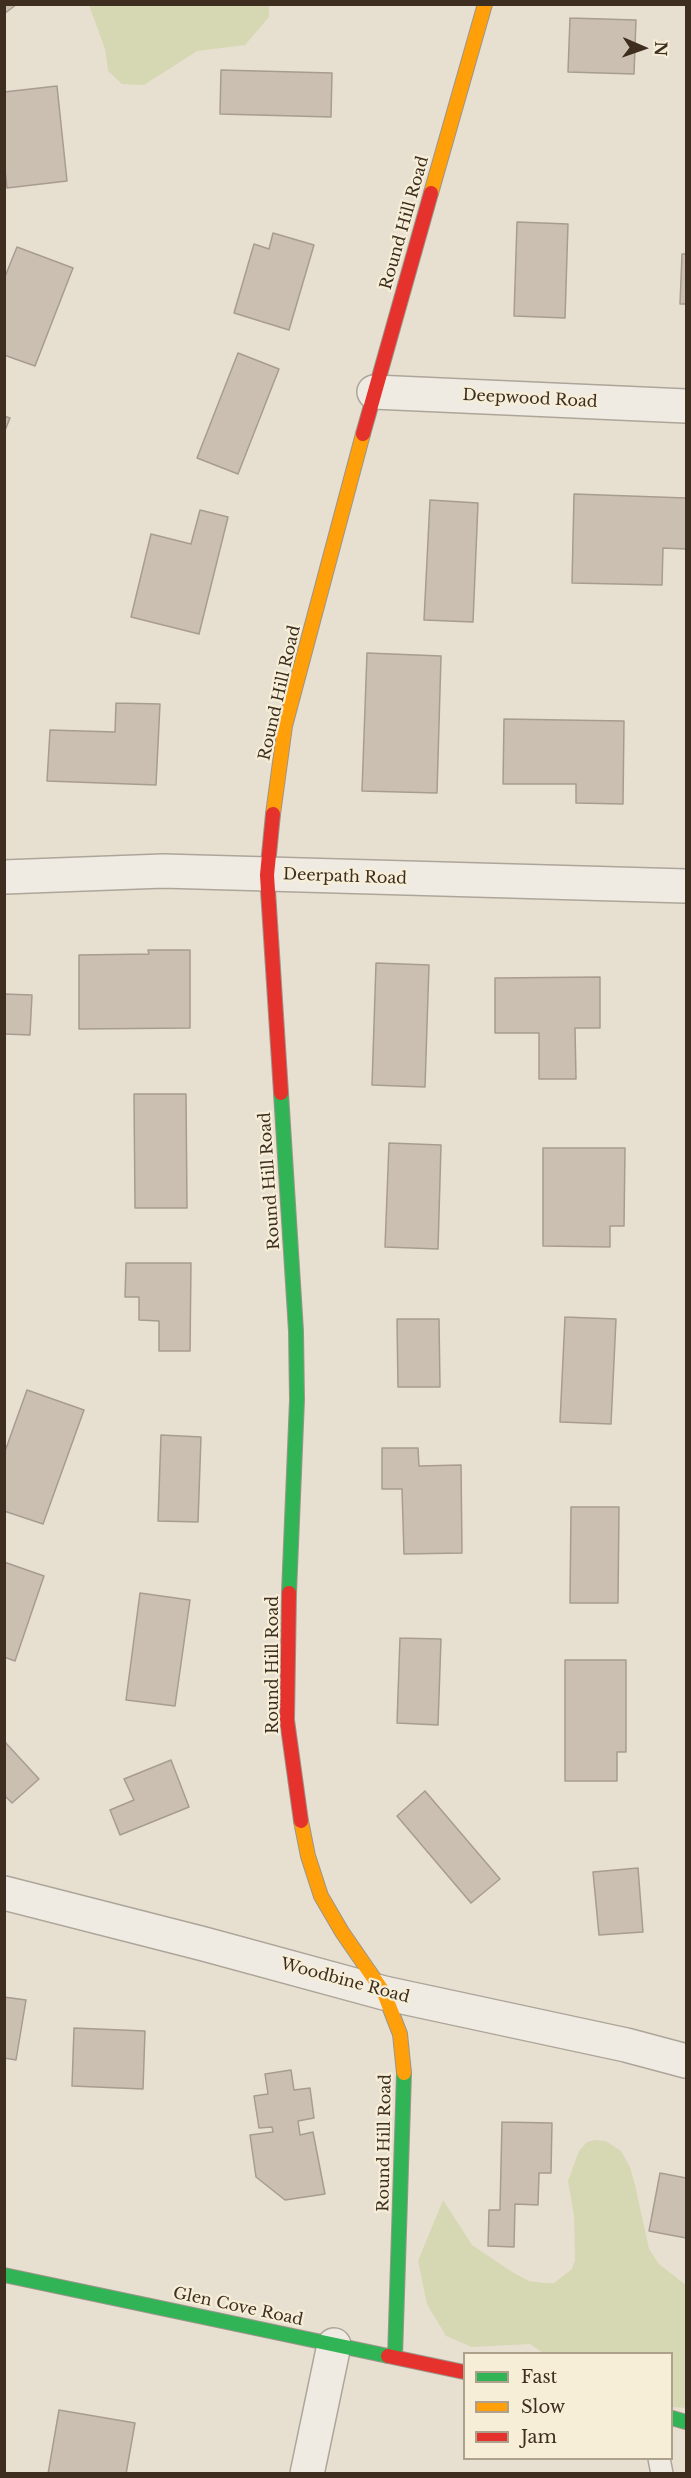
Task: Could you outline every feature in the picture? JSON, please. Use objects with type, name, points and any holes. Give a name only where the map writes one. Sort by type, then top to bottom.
[{"type":"street","name":"Round Hill Road","points":[[395,2357],[404,2076],[400,2034],[384,1993],[342,1932],[321,1896],[308,1857],[291,1758],[287,1720],[287,1635],[296,1469],[296,1331],[267,875],[274,800],[285,726],[374,392],[485,4]]},
{"type":"street","name":"Deepwood Road","points":[[374,392],[687,406]]},
{"type":"street","name":"Deerpath Road","points":[[4,877],[163,871],[687,886]]},
{"type":"street","name":"Woodbine Road","points":[[4,1893],[384,1993],[626,2045],[687,2061]]},
{"type":"street","name":"Glen Cove Road","points":[[4,2275],[463,2372]]},
{"type":"street","points":[[307,2474],[334,2345]]},
{"type":"green space","points":[[89,5],[269,5],[269,17],[245,45],[197,51],[144,85],[122,84],[108,71],[105,49]]},
{"type":"green space","points":[[606,2141],[621,2151],[630,2167],[649,2249],[659,2264],[686,2285],[686,2408],[673,2407],[673,2352],[542,2352],[530,2344],[472,2347],[446,2336],[427,2304],[418,2261],[443,2200],[472,2245],[512,2272],[529,2281],[554,2283],[572,2269],[575,2260],[574,2216],[568,2181],[579,2151],[587,2142]]},
{"type":"building","points":[[4,4],[17,4],[4,14]]},
{"type":"building","points":[[570,18],[636,20],[634,74],[568,72]]},
{"type":"building","points":[[221,70],[332,73],[331,117],[220,114]]},
{"type":"building","points":[[57,86],[67,181],[7,188],[4,161],[4,92]]},
{"type":"building","points":[[517,222],[568,224],[565,318],[514,316]]},
{"type":"building","points":[[273,233],[314,245],[289,330],[234,313],[254,244],[269,249]]},
{"type":"building","points":[[17,247],[73,268],[35,366],[4,355],[4,279]]},
{"type":"building","points":[[682,254],[686,254],[686,304],[680,304]]},
{"type":"building","points":[[238,353],[279,369],[238,474],[197,458]]},
{"type":"building","points":[[4,416],[10,418],[4,433]]},
{"type":"building","points":[[574,494],[686,498],[686,549],[663,548],[662,585],[572,583]]},
{"type":"building","points":[[430,500],[478,503],[473,622],[424,620]]},
{"type":"building","points":[[200,510],[228,517],[199,634],[131,617],[151,534],[191,544]]},
{"type":"building","points":[[367,653],[441,656],[437,793],[362,791]]},
{"type":"building","points":[[116,703],[160,704],[156,785],[47,781],[50,730],[115,732]]},
{"type":"building","points":[[504,719],[624,721],[623,804],[576,803],[576,784],[503,784]]},
{"type":"building","points":[[148,950],[190,950],[190,1028],[79,1029],[79,955],[149,954]]},
{"type":"building","points":[[376,963],[429,965],[425,1087],[372,1085]]},
{"type":"building","points":[[600,977],[600,1028],[575,1028],[576,1079],[539,1079],[539,1033],[495,1033],[495,978]]},
{"type":"building","points":[[4,994],[32,995],[30,1035],[4,1034]]},
{"type":"building","points":[[134,1094],[186,1094],[187,1208],[135,1208]]},
{"type":"building","points":[[389,1143],[441,1145],[438,1249],[385,1247]]},
{"type":"building","points":[[543,1148],[625,1148],[624,1226],[610,1226],[610,1247],[543,1246]]},
{"type":"building","points":[[126,1263],[191,1263],[190,1351],[159,1351],[159,1321],[139,1320],[139,1297],[125,1297]]},
{"type":"building","points":[[565,1317],[616,1319],[611,1424],[560,1422]]},
{"type":"building","points":[[397,1319],[439,1319],[440,1387],[398,1387]]},
{"type":"building","points":[[27,1390],[84,1410],[43,1524],[4,1511],[4,1454]]},
{"type":"building","points":[[161,1435],[201,1437],[198,1522],[158,1521]]},
{"type":"building","points":[[382,1448],[418,1448],[419,1466],[461,1465],[462,1553],[404,1554],[402,1489],[382,1489]]},
{"type":"building","points":[[571,1507],[619,1507],[618,1603],[570,1603]]},
{"type":"building","points":[[4,1562],[44,1576],[15,1661],[4,1657]]},
{"type":"building","points":[[140,1593],[190,1600],[175,1706],[126,1700]]},
{"type":"building","points":[[400,1638],[441,1639],[438,1725],[397,1723]]},
{"type":"building","points":[[565,1660],[626,1660],[626,1752],[617,1752],[617,1781],[565,1781]]},
{"type":"building","points":[[4,1741],[39,1779],[12,1803],[4,1795]]},
{"type":"building","points":[[171,1760],[189,1807],[120,1835],[110,1810],[134,1800],[124,1779]]},
{"type":"building","points":[[425,1791],[500,1879],[471,1903],[397,1816]]},
{"type":"building","points":[[638,1868],[643,1932],[599,1935],[593,1872]]},
{"type":"building","points":[[4,1997],[26,2000],[16,2060],[4,2058]]},
{"type":"building","points":[[74,2028],[145,2031],[143,2089],[72,2086]]},
{"type":"building","points":[[291,2070],[294,2090],[310,2088],[314,2118],[298,2121],[300,2135],[313,2132],[325,2194],[285,2200],[256,2177],[250,2135],[273,2132],[272,2127],[259,2128],[254,2096],[268,2094],[265,2074]]},
{"type":"building","points":[[502,2122],[552,2123],[551,2173],[539,2173],[538,2205],[515,2204],[514,2247],[488,2246],[489,2210],[500,2210]]},
{"type":"building","points":[[660,2173],[686,2178],[686,2238],[649,2231]]},
{"type":"building","points":[[59,2410],[135,2423],[126,2474],[48,2474]]},
{"type":"traffic: fast","points":[[281,1093],[296,1331],[297,1400],[289,1593]]},
{"type":"traffic: fast","points":[[395,2357],[404,2073]]},
{"type":"traffic: fast","points":[[4,2275],[388,2356]]},
{"type":"traffic: fast","points":[[673,2418],[686,2422]]},
{"type":"traffic: slow","points":[[431,193],[485,4]]},
{"type":"traffic: slow","points":[[273,814],[285,726],[363,434]]},
{"type":"traffic: slow","points":[[301,1821],[308,1856],[321,1896],[342,1932],[384,1993],[400,2034],[404,2073]]},
{"type":"traffic: jam","points":[[363,434],[431,193]]},
{"type":"traffic: jam","points":[[273,814],[267,875],[281,1093]]},
{"type":"traffic: jam","points":[[289,1593],[287,1720],[301,1821]]},
{"type":"traffic: jam","points":[[388,2356],[463,2372]]}]
